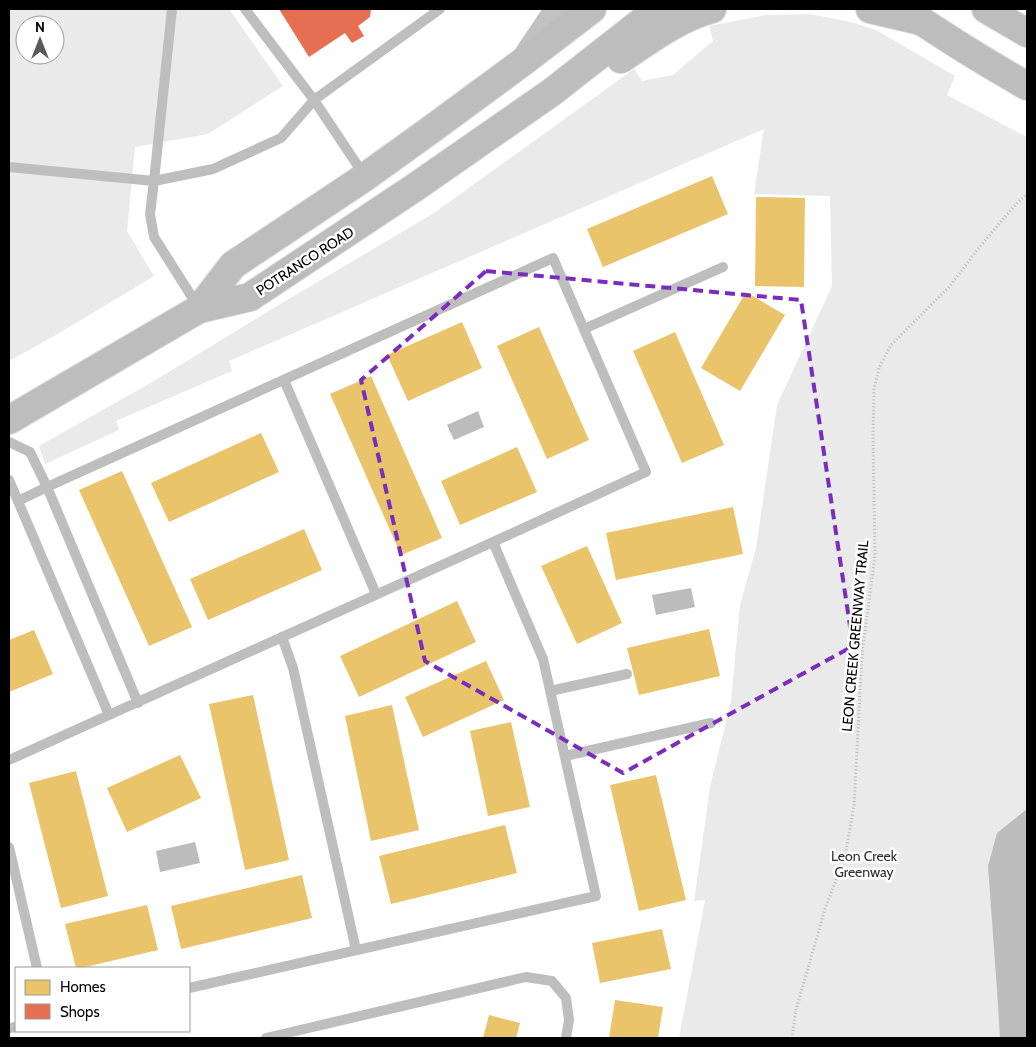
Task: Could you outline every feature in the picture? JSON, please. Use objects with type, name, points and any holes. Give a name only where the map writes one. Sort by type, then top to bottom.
[{"type":"main road","points":[[524,61],[559,9]]},
{"type":"main road","points":[[9,420],[199,309],[233,265],[364,177],[524,61],[592,9]]},
{"type":"main road","name":"POTRANCO ROAD","points":[[199,309],[250,297],[414,188],[552,92],[658,9]]},
{"type":"main road","points":[[552,92],[599,74],[678,22],[712,9]]},
{"type":"main road","points":[[870,9],[913,15],[1027,86]]},
{"type":"main road","points":[[986,9],[1027,33]]},
{"type":"lane","points":[[172,9],[150,214],[154,237],[199,309]]},
{"type":"lane","points":[[245,9],[314,100],[364,177]]},
{"type":"lane","points":[[9,167],[154,181],[213,168],[281,138],[314,100],[440,9]]},
{"type":"lane","points":[[9,760],[646,472],[553,258],[18,501]]},
{"type":"lane","points":[[584,329],[723,267]]},
{"type":"lane","points":[[284,380],[376,594]]},
{"type":"lane","points":[[9,442],[30,452],[47,487],[138,703]]},
{"type":"lane","points":[[9,480],[109,715]]},
{"type":"lane","points":[[190,988],[596,896],[543,659],[493,542]]},
{"type":"lane","points":[[282,637],[294,668],[356,950]]},
{"type":"lane","points":[[550,691],[626,674]]},
{"type":"lane","points":[[565,756],[711,723]]},
{"type":"lane","points":[[9,847],[37,967]]},
{"type":"lane","points":[[266,1038],[526,977],[552,981],[566,998],[569,1020],[566,1038]]},
{"type":"path","name":"LEON CREEK GREENWAY TRAIL","points":[[792,1038],[796,1010],[825,909],[845,856],[854,806],[862,655],[875,555],[874,389],[879,368],[891,345],[950,286],[978,249],[1016,204],[1027,194]]},
{"type":"highlighted area","points":[[486,271],[801,300],[853,646],[623,773],[425,661],[361,380]]},
{"type":"green space","points":[[9,9],[229,9],[283,86],[208,134],[135,147],[127,231],[154,276],[9,361]]},
{"type":"green space","name":"Leon Creek Greenway","points":[[809,14],[851,22],[876,30],[955,76],[947,95],[1027,137],[1027,1038],[679,1038],[705,900],[694,901],[710,787],[731,701],[740,605],[756,548],[777,405],[832,286],[830,196],[754,194],[764,129],[229,361],[232,371],[116,421],[119,430],[45,464],[39,446],[154,381],[434,213],[634,69],[642,81],[673,75],[713,41],[709,26],[766,15]]},
{"type":"shaded area","points":[[478,411],[484,427],[454,440],[447,425]]},
{"type":"shaded area","points":[[691,588],[695,607],[656,615],[652,595]]},
{"type":"shaded area","points":[[1027,809],[1027,1038],[1000,1038],[988,866],[997,833]]},
{"type":"shaded area","points":[[195,842],[200,863],[160,872],[156,851]]},
{"type":"building: Homes","points":[[712,176],[728,214],[603,267],[587,229]]},
{"type":"building: Homes","points":[[756,197],[805,198],[804,287],[755,286]]},
{"type":"building: Homes","points":[[746,292],[785,315],[740,391],[701,368]]},
{"type":"building: Homes","points":[[462,322],[482,368],[408,401],[387,355]]},
{"type":"building: Homes","points":[[539,327],[589,440],[547,459],[497,346]]},
{"type":"building: Homes","points":[[675,332],[724,445],[682,463],[633,351]]},
{"type":"building: Homes","points":[[371,376],[442,538],[401,555],[330,394]]},
{"type":"building: Homes","points":[[261,433],[279,472],[169,522],[151,483]]},
{"type":"building: Homes","points":[[517,447],[537,492],[460,525],[441,481]]},
{"type":"building: Homes","points":[[122,471],[192,627],[149,646],[79,490]]},
{"type":"building: Homes","points":[[733,507],[743,554],[616,580],[606,533]]},
{"type":"building: Homes","points":[[304,529],[322,570],[208,620],[190,579]]},
{"type":"building: Homes","points":[[587,546],[622,623],[577,644],[541,566]]},
{"type":"building: Homes","points":[[457,601],[476,642],[359,697],[340,656]]},
{"type":"building: Homes","points":[[709,629],[720,676],[639,695],[627,648]]},
{"type":"building: Homes","points":[[34,630],[53,674],[9,692],[9,640]]},
{"type":"building: Homes","points":[[486,661],[504,700],[423,737],[405,697]]},
{"type":"building: Homes","points":[[253,695],[289,860],[245,870],[209,704]]},
{"type":"building: Homes","points":[[392,705],[419,830],[371,841],[345,716]]},
{"type":"building: Homes","points":[[511,722],[530,807],[488,816],[470,731]]},
{"type":"building: Homes","points":[[180,755],[201,798],[127,832],[107,788]]},
{"type":"building: Homes","points":[[76,771],[108,896],[61,908],[29,783]]},
{"type":"building: Homes","points":[[656,775],[686,900],[639,911],[610,785]]},
{"type":"building: Homes","points":[[505,825],[517,873],[391,904],[379,856]]},
{"type":"building: Homes","points":[[302,875],[312,918],[181,949],[171,906]]},
{"type":"building: Homes","points":[[147,905],[158,950],[85,967],[76,967],[65,924]]},
{"type":"building: Homes","points":[[662,929],[671,969],[600,983],[592,943]]},
{"type":"building: Homes","points":[[615,1000],[663,1007],[658,1038],[609,1038]]},
{"type":"building: Homes","points":[[489,1015],[520,1023],[516,1038],[483,1038]]},
{"type":"building: Shops","points":[[279,9],[371,9],[370,17],[358,26],[364,36],[352,43],[345,33],[309,57]]}]
